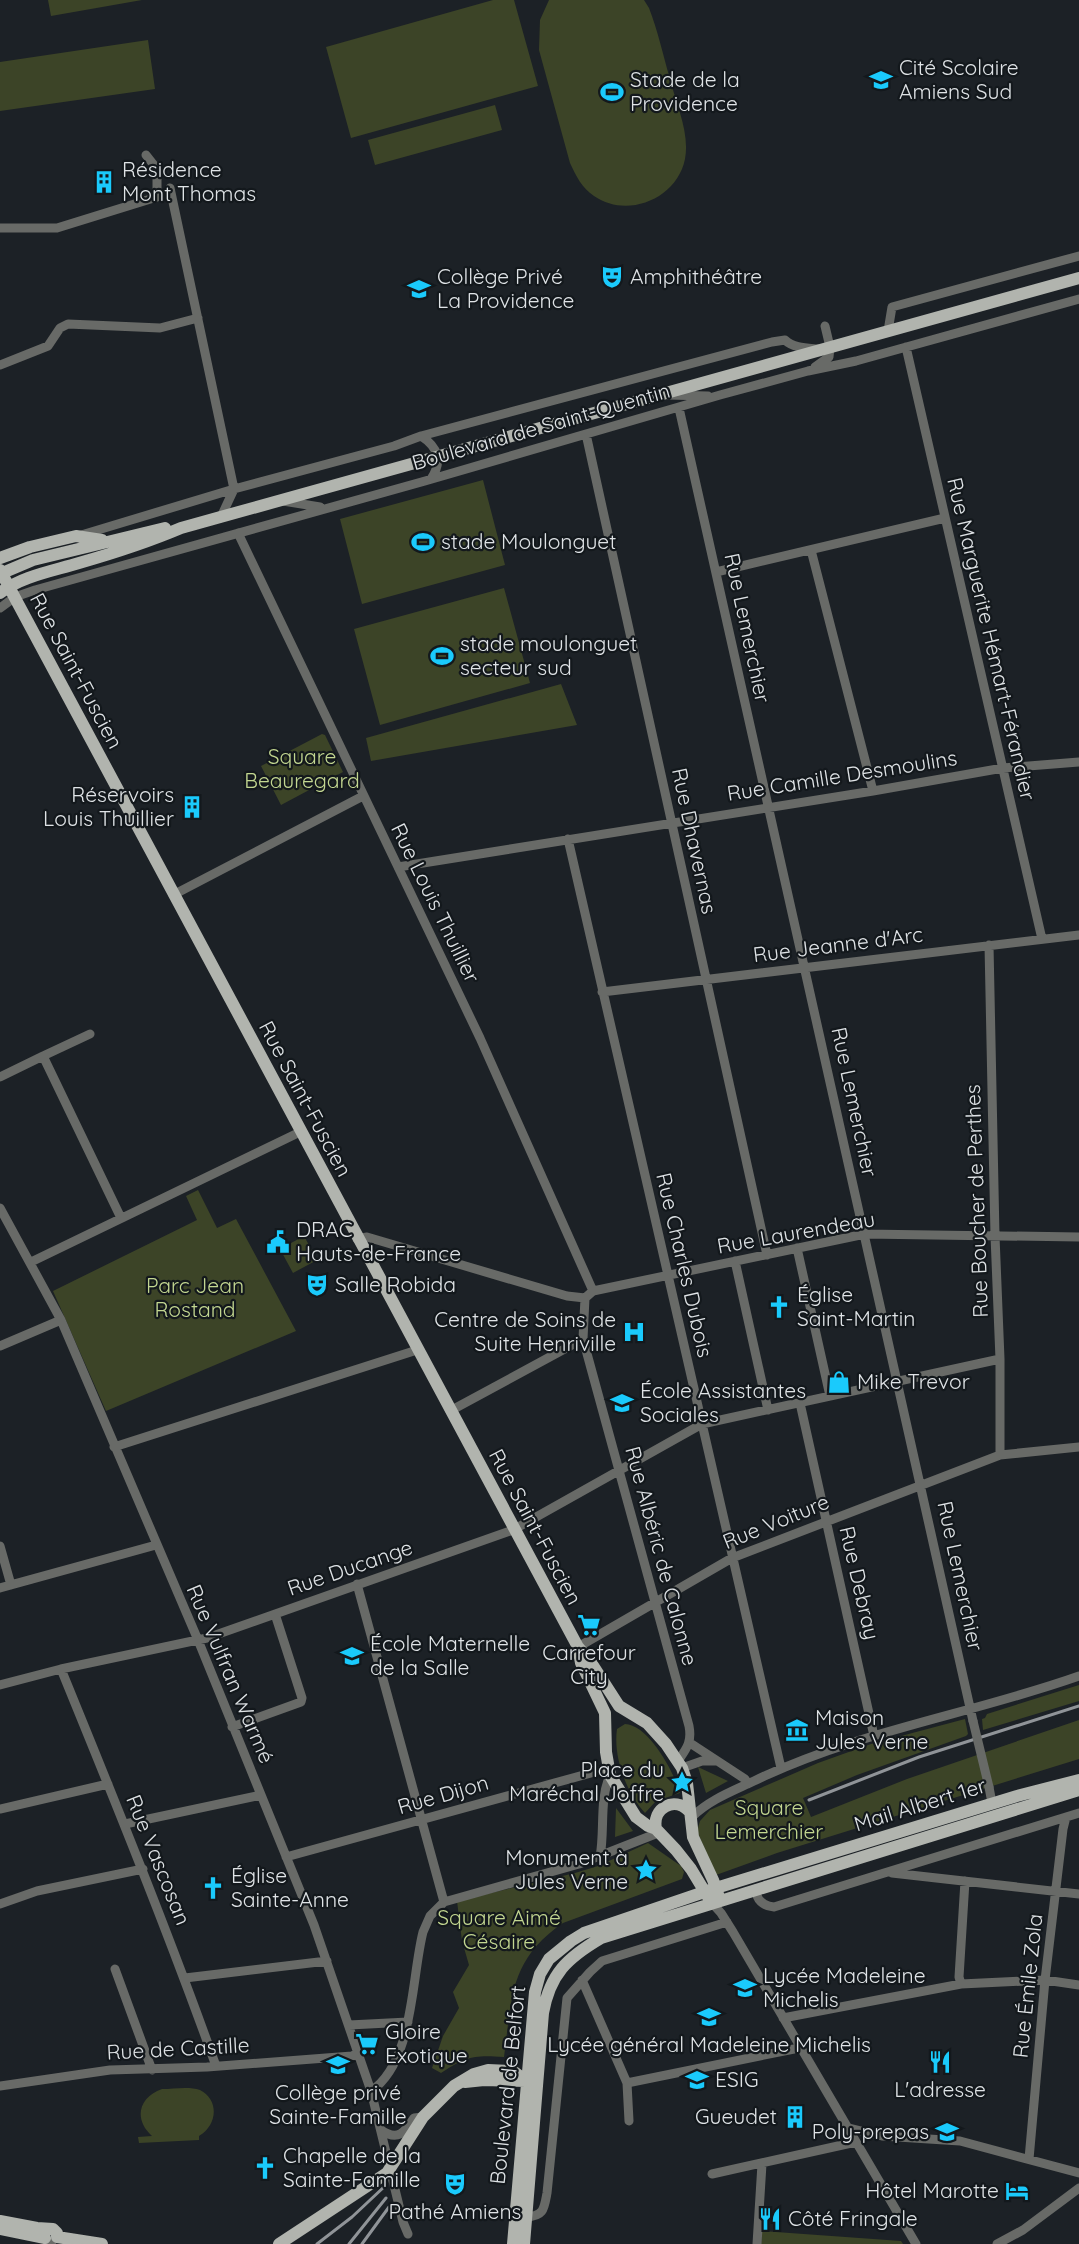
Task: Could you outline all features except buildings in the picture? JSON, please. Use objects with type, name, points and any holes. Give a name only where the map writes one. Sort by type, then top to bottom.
[{"type":"main road","name":"Boulevard de Saint-Quentin","points":[[8,592],[32,577],[133,547],[181,528],[1079,278]]},
{"type":"main road","name":"Boulevard de Saint-Quentin","points":[[0,573],[33,560],[164,528],[181,528]]},
{"type":"main road","points":[[0,558],[30,547],[76,536],[112,541]]},
{"type":"main road","points":[[8,592],[17,575],[102,548],[112,541]]},
{"type":"main road","name":"Rue Saint-Fuscien","points":[[0,573],[8,592],[42,651],[513,1530],[578,1647],[590,1661],[613,1698],[628,1713]]},
{"type":"main road","name":"Rue Saint-Fuscien","points":[[578,1647],[581,1663],[606,1713],[607,1723]]},
{"type":"main road","points":[[691,1819],[683,1839],[675,1841],[660,1834],[636,1816],[610,1771],[606,1742],[607,1723],[616,1716],[628,1713],[647,1723],[659,1735],[680,1765],[687,1783],[695,1842],[717,1903]]},
{"type":"main road","name":"Mail Albert 1er","points":[[717,1903],[992,1803],[1079,1780]]},
{"type":"main road","name":"Mail Albert 1er","points":[[717,1903],[1079,1790]]},
{"type":"main road","points":[[691,1819],[679,1804],[662,1808],[656,1817],[660,1834],[717,1903]]},
{"type":"main road","name":"Boulevard de Belfort","points":[[524,2244],[531,2217],[534,1992],[540,1974],[549,1959],[584,1933],[717,1903]]},
{"type":"main road","points":[[279,2244],[380,2179],[390,2169],[423,2117],[440,2098],[458,2084],[484,2080],[532,2082]]},
{"type":"main road","name":"Boulevard de Belfort","points":[[513,2244],[532,2082]]},
{"type":"main road","points":[[0,2221],[50,2238]]},
{"type":"main road","points":[[0,2229],[50,2238],[63,2236],[102,2244]]},
{"type":"street","points":[[0,228],[57,228],[157,197],[157,169],[146,155]]},
{"type":"street","points":[[170,188],[234,489],[221,517]]},
{"type":"street","points":[[888,331],[892,308],[1079,256]]},
{"type":"street","name":"Boulevard de Saint-Quentin","points":[[8,592],[35,590],[808,371],[831,368],[1079,299]]},
{"type":"street","points":[[0,365],[48,346],[60,328],[68,324],[160,328],[198,318]]},
{"type":"street","points":[[808,371],[823,364],[829,357],[826,348],[825,326]]},
{"type":"street","name":"Boulevard de Saint-Quentin","points":[[76,536],[234,489],[384,449],[421,436],[772,342],[785,340],[799,347],[826,348]]},
{"type":"street","name":"Rue Marguerite Hémart-Férandier","points":[[906,347],[1042,939]]},
{"type":"street","points":[[660,394],[720,396]]},
{"type":"street","name":"Rue Lemerchier","points":[[679,408],[992,1803]]},
{"type":"street","name":"Rue Dhavernas","points":[[586,434],[767,1255]]},
{"type":"street","points":[[421,436],[435,447],[438,456],[438,467],[431,479]]},
{"type":"street","points":[[280,500],[311,507],[328,508]]},
{"type":"street","points":[[716,572],[945,518]]},
{"type":"street","name":"Rue Louis Thuillier","points":[[238,533],[515,1114],[593,1291]]},
{"type":"street","points":[[811,550],[873,791]]},
{"type":"street","points":[[0,608],[8,592]]},
{"type":"street","name":"Rue Camille Desmoulins","points":[[398,867],[1003,768],[1079,762]]},
{"type":"street","points":[[173,895],[363,796]]},
{"type":"street","name":"Rue Charles Dubois","points":[[568,839],[781,1768]]},
{"type":"street","name":"Rue Jeanne d'Arc","points":[[602,992],[1079,934]]},
{"type":"street","name":"Rue Boucher de Perthes","points":[[989,945],[994,1236],[1000,1359],[1000,1455]]},
{"type":"street","points":[[0,1077],[90,1034]]},
{"type":"street","points":[[43,1056],[122,1218]]},
{"type":"street","points":[[31,1262],[300,1132]]},
{"type":"street","name":"Rue Vulfran Warmé","points":[[0,1208],[61,1320],[198,1640],[286,1857],[327,1961],[371,2091],[403,2222],[408,2234]]},
{"type":"street","name":"Rue Laurendeau","points":[[593,1291],[865,1234],[1079,1238]]},
{"type":"street","points":[[357,1239],[367,1237],[567,1296],[585,1298],[593,1291]]},
{"type":"street","points":[[797,1248],[830,1396]]},
{"type":"street","points":[[735,1261],[768,1410]]},
{"type":"street","name":"Rue Albéric de Calonne","points":[[585,1298],[583,1339],[689,1726],[690,1743]]},
{"type":"street","points":[[0,1346],[61,1320]]},
{"type":"street","points":[[450,1411],[583,1339]]},
{"type":"street","points":[[114,1447],[417,1350]]},
{"type":"street","name":"Rue Ducange","points":[[0,1685],[61,1669],[198,1640],[513,1530],[702,1424],[1000,1359]]},
{"type":"street","name":"Rue Debray","points":[[800,1402],[874,1736]]},
{"type":"street","name":"Rue Voiture","points":[[578,1647],[732,1558],[1000,1455],[1079,1447]]},
{"type":"street","points":[[0,1588],[156,1545]]},
{"type":"street","points":[[0,1546],[10,1585]]},
{"type":"street","points":[[357,1584],[444,1902]]},
{"type":"street","points":[[232,1726],[301,1702],[302,1698],[275,1614]]},
{"type":"street","name":"Rue Vascosan","points":[[61,1669],[125,1824],[185,1978],[216,2066]]},
{"type":"street","points":[[691,1819],[703,1806],[781,1768],[874,1736],[971,1710],[1079,1676]]},
{"type":"street","points":[[680,1765],[690,1743],[745,1779],[748,1784]]},
{"type":"street","points":[[680,1765],[708,1760],[718,1762]]},
{"type":"street","points":[[600,1857],[603,1840],[604,1788],[610,1771]]},
{"type":"street","name":"Rue Dijon","points":[[286,1857],[610,1771]]},
{"type":"street","points":[[0,1809],[108,1784]]},
{"type":"street","points":[[125,1824],[261,1796]]},
{"type":"street","points":[[756,1889],[760,1902],[774,1907],[1079,1813]]},
{"type":"street","name":"Rue Émile Zola","points":[[1029,2159],[1045,1980],[1066,1817]]},
{"type":"street","points":[[371,2091],[382,2083],[405,2040],[423,1932],[430,1916],[444,1902],[600,1857],[643,1838],[660,1834]]},
{"type":"street","points":[[0,1904],[37,1891],[142,1869]]},
{"type":"street","points":[[887,1872],[1079,1894]]},
{"type":"street","points":[[961,1984],[959,1977],[965,1881]]},
{"type":"street","points":[[717,1903],[916,2244]]},
{"type":"street","name":"Boulevard de Belfort","points":[[531,2217],[544,2210],[547,2193],[567,1998],[602,1961],[717,1903]]},
{"type":"street","points":[[185,1978],[327,1961]]},
{"type":"street","points":[[115,1969],[152,2070]]},
{"type":"street","points":[[582,1980],[627,2083],[629,2121]]},
{"type":"street","points":[[783,2018],[961,1984],[1045,1980],[1079,1985]]},
{"type":"street","points":[[349,2025],[408,2022]]},
{"type":"street","points":[[627,2083],[800,2046]]},
{"type":"street","name":"Rue de Castille","points":[[0,2086],[110,2070],[216,2066],[352,2056],[358,2053]]},
{"type":"street","points":[[381,2130],[400,2135],[406,2131],[414,2118],[423,2117]]},
{"type":"street","points":[[849,2128],[882,2136],[960,2140],[1079,2174]]},
{"type":"street","points":[[712,2174],[856,2142]]},
{"type":"street","points":[[757,2244],[762,2164]]},
{"type":"street","points":[[997,2244],[1023,2230],[1079,2188]]},
{"type":"green space","points":[[48,0],[142,0],[51,16]]},
{"type":"green space","points":[[493,0],[514,0],[538,86],[351,138],[326,47]]},
{"type":"green space","points":[[549,0],[644,0],[649,8],[682,119],[686,149],[680,173],[672,185],[649,201],[621,206],[607,203],[586,189],[572,168],[539,50],[540,20]]},
{"type":"green space","points":[[148,40],[155,89],[0,111],[0,62]]},
{"type":"green space","points":[[495,105],[502,130],[375,165],[368,140]]},
{"type":"green space","name":"stade Moulonguet","points":[[483,480],[505,565],[362,604],[340,519]]},
{"type":"green space","name":"stade moulonguet secteur sud","points":[[504,588],[530,683],[380,725],[354,629]]},
{"type":"green space","points":[[561,684],[577,725],[371,761],[366,738]]},
{"type":"green space","name":"Square Beauregard","points":[[322,734],[325,735],[343,772],[281,805],[261,766]]},
{"type":"green space","name":"Parc Jean Rostand","points":[[198,1190],[217,1228],[236,1219],[296,1331],[106,1411],[53,1291],[197,1220],[186,1196]]},
{"type":"green space","points":[[304,1236],[317,1260],[293,1273],[280,1249]]},
{"type":"green space","points":[[1079,1685],[1079,1701],[983,1730],[982,1719],[987,1714]]},
{"type":"green space","name":"Square Lemerchier","points":[[965,1719],[968,1734],[966,1736],[857,1775],[803,1798],[811,1817],[907,1779],[1079,1720],[1079,1759],[777,1853],[716,1875],[697,1831],[700,1821],[710,1810],[818,1763],[871,1744]]},
{"type":"green space","points":[[625,1724],[634,1726],[643,1732],[659,1751],[680,1793],[656,1801],[645,1813],[632,1795],[619,1762],[617,1729]]},
{"type":"green space","points":[[698,1767],[728,1781],[706,1793]]},
{"type":"green space","points":[[616,1808],[633,1831],[615,1837]]},
{"type":"green space","name":"Square Aimé Césaire","points":[[648,1843],[681,1866],[684,1872],[682,1879],[563,1923],[545,1937],[532,1951],[523,1966],[512,1998],[504,2057],[471,2058],[441,2073],[432,2068],[443,2036],[459,2008],[453,1992],[469,1965],[462,1941],[457,1901],[575,1873],[598,1866]]},
{"type":"green space","points":[[162,2089],[196,2089],[206,2094],[211,2100],[214,2113],[212,2120],[210,2126],[199,2136],[199,2140],[139,2143],[138,2137],[152,2136],[142,2123],[141,2109],[148,2097]]},
{"type":"green space","points":[[762,2231],[901,2241],[903,2244],[761,2244]]},
{"type":"railway","points":[[809,1800],[919,1757],[1079,1706]]},
{"type":"railway","points":[[317,2244],[352,2217],[385,2186]]},
{"type":"railway","points":[[349,2244],[386,2198]]},
{"type":"railway","points":[[362,2244],[389,2207]]},
{"type":"place","name":"Cité Scolaire Amiens Sud","points":[[881,80]]},
{"type":"place","name":"Stade de la Providence","points":[[612,92]]},
{"type":"place","name":"Résidence Mont Thomas","points":[[104,182]]},
{"type":"place","name":"Amphithéâtre","points":[[612,277]]},
{"type":"place","name":"Collège Privé La Providence","points":[[419,289]]},
{"type":"place","name":"stade Moulonguet","points":[[423,542]]},
{"type":"place","name":"stade moulonguet secteur sud","points":[[442,656]]},
{"type":"place","name":"Réservoirs Louis Thuillier","points":[[192,807]]},
{"type":"place","name":"DRAC Hauts-de-France","points":[[278,1242]]},
{"type":"place","name":"Salle Robida","points":[[317,1285]]},
{"type":"place","name":"Église Saint-Martin","points":[[779,1307]]},
{"type":"place","name":"Centre de Soins de Suite Henriville","points":[[634,1332]]},
{"type":"place","name":"Mike Trevor","points":[[839,1382]]},
{"type":"place","name":"École Assistantes Sociales","points":[[622,1403]]},
{"type":"place","name":"Carrefour City","points":[[589,1625]]},
{"type":"place","name":"École Maternelle de la Salle","points":[[352,1656]]},
{"type":"place","name":"Maison Jules Verne","points":[[797,1730]]},
{"type":"place","name":"Place du Maréchal Joffre","points":[[682,1782]]},
{"type":"place","name":"Monument à Jules Verne","points":[[646,1870]]},
{"type":"place","name":"Église Sainte-Anne","points":[[213,1888]]},
{"type":"place","name":"Lycée Madeleine Michelis","points":[[745,1988]]},
{"type":"place","name":"Lycée général Madeleine Michelis","points":[[709,2017]]},
{"type":"place","name":"Gloire Exotique","points":[[367,2044]]},
{"type":"place","name":"L'adresse","points":[[940,2062]]},
{"type":"place","name":"Collège privé Sainte-Famille","points":[[338,2065]]},
{"type":"place","name":"ESIG","points":[[697,2080]]},
{"type":"place","name":"Gueudet","points":[[795,2117]]},
{"type":"place","name":"Poly-prepas","points":[[947,2132]]},
{"type":"place","name":"Chapelle de la Sainte-Famille","points":[[265,2168]]},
{"type":"place","name":"Pathé Amiens","points":[[455,2184]]},
{"type":"place","name":"Hôtel Marotte","points":[[1017,2191]]},
{"type":"place","name":"Côté Fringale","points":[[770,2219]]}]
